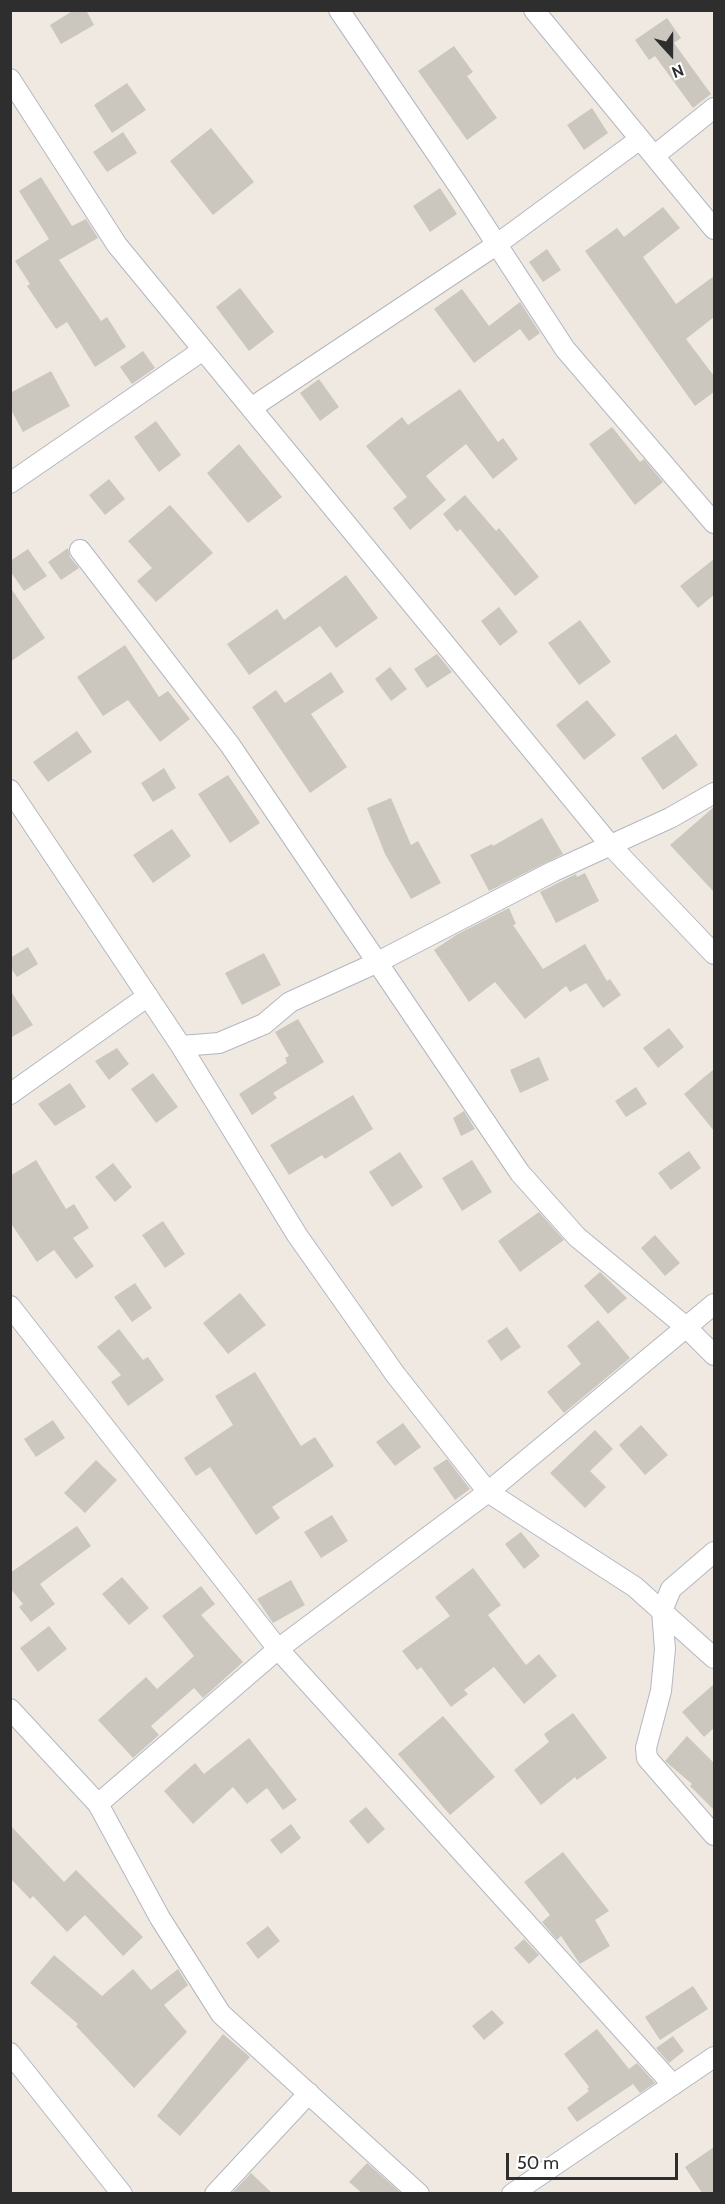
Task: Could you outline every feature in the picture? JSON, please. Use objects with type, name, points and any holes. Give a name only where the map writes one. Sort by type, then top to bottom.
[{"type":"street","points":[[339,10],[565,349],[714,523]]},
{"type":"street","points":[[534,10],[714,229]]},
{"type":"street","points":[[10,79],[117,245],[611,846],[714,954]]},
{"type":"street","points":[[654,156],[714,108]]},
{"type":"street","points":[[251,408],[496,245],[640,139]]},
{"type":"street","points":[[10,483],[203,350]]},
{"type":"street","points":[[80,550],[230,745],[520,1173],[576,1237],[686,1327],[714,1355]]},
{"type":"street","points":[[10,790],[181,1046],[297,1235],[395,1374],[488,1492],[635,1587],[714,1658]]},
{"type":"street","points":[[181,1046],[219,1043],[264,1024],[290,1002],[376,963],[554,871],[611,846],[714,793]]},
{"type":"street","points":[[10,1094],[148,996]]},
{"type":"street","points":[[99,1804],[278,1649],[488,1492],[714,1304]]},
{"type":"street","points":[[10,1306],[278,1649],[673,2085]]},
{"type":"street","points":[[714,1552],[671,1589],[662,1611],[665,1649],[661,1691],[646,1748],[647,1758],[714,1836]]},
{"type":"street","points":[[10,1709],[99,1804],[160,1918],[221,2014],[419,2193]]},
{"type":"street","points":[[10,2053],[122,2193]]},
{"type":"street","points":[[512,2193],[714,2057]]},
{"type":"street","points":[[215,2193],[309,2093]]},
{"type":"building","points":[[74,10],[86,10],[94,25],[61,44],[50,25]]},
{"type":"building","points":[[667,18],[681,38],[674,43],[711,94],[693,108],[655,56],[649,60],[635,40]]},
{"type":"building","points":[[454,46],[473,72],[467,76],[497,118],[467,140],[418,71]]},
{"type":"building","points":[[127,83],[146,110],[112,133],[94,105]]},
{"type":"building","points":[[592,108],[608,133],[584,150],[567,125]]},
{"type":"building","points":[[211,128],[254,182],[213,215],[170,161]]},
{"type":"building","points":[[123,132],[137,153],[107,172],[93,152]]},
{"type":"building","points":[[41,177],[72,226],[86,219],[98,238],[59,260],[101,321],[107,317],[126,347],[95,367],[67,322],[56,329],[27,286],[30,284],[15,261],[49,239],[19,191]]},
{"type":"building","points":[[440,188],[457,214],[430,232],[413,206]]},
{"type":"building","points":[[663,207],[680,228],[643,257],[676,304],[714,276],[714,317],[686,339],[714,376],[714,392],[695,406],[585,251],[617,228],[624,237]]},
{"type":"building","points":[[547,249],[561,270],[543,282],[529,262]]},
{"type":"building","points":[[240,288],[274,332],[249,351],[216,307]]},
{"type":"building","points":[[462,289],[489,326],[520,302],[540,333],[529,341],[520,329],[474,363],[434,309]]},
{"type":"building","points":[[143,351],[155,368],[132,384],[120,367]]},
{"type":"building","points":[[51,371],[70,406],[23,432],[10,408],[10,393]]},
{"type":"building","points":[[319,379],[339,407],[320,421],[300,393]]},
{"type":"building","points":[[460,389],[498,442],[503,438],[518,459],[493,479],[466,444],[426,476],[446,500],[410,530],[393,508],[407,497],[366,446],[402,417],[408,425]]},
{"type":"building","points":[[156,421],[181,455],[159,472],[134,437]]},
{"type":"building","points":[[612,427],[640,462],[644,459],[663,482],[635,505],[589,444]]},
{"type":"building","points":[[239,444],[282,497],[248,523],[207,473]]},
{"type":"building","points":[[109,479],[125,499],[105,515],[89,495]]},
{"type":"building","points":[[465,495],[496,531],[499,528],[539,577],[515,596],[460,529],[457,532],[443,514]]},
{"type":"building","points":[[170,505],[213,553],[156,602],[137,581],[152,568],[128,541]]},
{"type":"building","points":[[68,548],[70,557],[79,568],[61,580],[48,562]]},
{"type":"building","points":[[28,549],[47,576],[24,591],[10,571],[10,561]]},
{"type":"building","points":[[714,559],[714,595],[698,608],[680,586]]},
{"type":"building","points":[[346,575],[378,618],[336,648],[320,626],[249,675],[227,644],[277,609],[284,620]]},
{"type":"building","points":[[10,587],[45,638],[10,662]]},
{"type":"building","points":[[499,607],[518,632],[500,646],[481,621]]},
{"type":"building","points":[[580,620],[611,662],[579,685],[548,643]]},
{"type":"building","points":[[125,645],[159,697],[168,691],[190,719],[160,742],[128,700],[103,716],[77,677]]},
{"type":"building","points":[[437,654],[452,672],[427,688],[414,669]]},
{"type":"building","points":[[390,667],[407,689],[391,701],[375,679]]},
{"type":"building","points":[[331,672],[344,692],[311,714],[347,767],[310,793],[252,707],[276,690],[285,703]]},
{"type":"building","points":[[587,700],[616,735],[584,760],[556,725]]},
{"type":"building","points":[[77,731],[92,752],[48,782],[33,762]]},
{"type":"building","points":[[676,734],[698,765],[663,790],[641,758]]},
{"type":"building","points":[[164,768],[176,788],[153,802],[141,783]]},
{"type":"building","points":[[228,775],[260,823],[230,843],[198,794]]},
{"type":"building","points":[[391,798],[411,845],[418,841],[441,883],[411,899],[385,854],[367,808]]},
{"type":"building","points":[[714,807],[714,892],[670,845]]},
{"type":"building","points":[[542,818],[563,854],[489,891],[470,855],[492,844],[493,846]]},
{"type":"building","points":[[172,829],[191,856],[153,883],[133,855]]},
{"type":"building","points":[[585,873],[599,901],[556,923],[540,892],[576,874],[577,877]]},
{"type":"building","points":[[509,908],[516,924],[513,925],[543,969],[585,944],[607,981],[610,979],[621,995],[603,1008],[586,983],[570,992],[566,986],[525,1019],[495,982],[469,1002],[434,950],[456,935]]},
{"type":"building","points":[[28,947],[38,964],[17,977],[10,967],[10,958]]},
{"type":"building","points":[[264,953],[281,985],[242,1005],[225,973]]},
{"type":"building","points":[[10,990],[33,1025],[10,1038]]},
{"type":"building","points":[[298,1019],[324,1062],[273,1093],[277,1098],[252,1115],[239,1094],[287,1063],[285,1058],[289,1056],[275,1032]]},
{"type":"building","points":[[669,1028],[684,1047],[658,1068],[643,1048]]},
{"type":"building","points":[[117,1048],[129,1064],[109,1080],[95,1061]]},
{"type":"building","points":[[539,1057],[549,1080],[520,1093],[510,1070]]},
{"type":"building","points":[[714,1069],[714,1131],[684,1094]]},
{"type":"building","points":[[153,1073],[178,1107],[156,1123],[131,1089]]},
{"type":"building","points":[[70,1083],[86,1107],[55,1126],[38,1104]]},
{"type":"building","points":[[636,1087],[647,1104],[626,1117],[615,1101]]},
{"type":"building","points":[[353,1095],[373,1129],[325,1159],[322,1155],[289,1175],[270,1145]]},
{"type":"building","points":[[464,1111],[475,1129],[461,1136],[453,1118]]},
{"type":"building","points":[[689,1151],[701,1168],[671,1190],[658,1173]]},
{"type":"building","points":[[400,1152],[423,1187],[392,1207],[369,1172]]},
{"type":"building","points":[[36,1160],[66,1209],[74,1204],[89,1228],[73,1238],[94,1266],[76,1279],[54,1250],[37,1262],[10,1222],[10,1176]]},
{"type":"building","points":[[472,1160],[492,1192],[462,1211],[442,1178]]},
{"type":"building","points":[[113,1163],[132,1187],[115,1202],[95,1177]]},
{"type":"building","points":[[539,1212],[564,1240],[520,1272],[498,1241]]},
{"type":"building","points":[[163,1221],[185,1254],[165,1268],[142,1235]]},
{"type":"building","points":[[655,1235],[680,1263],[665,1276],[641,1248]]},
{"type":"building","points":[[600,1272],[627,1298],[608,1314],[584,1286]]},
{"type":"building","points":[[135,1283],[152,1308],[132,1322],[114,1297]]},
{"type":"building","points":[[240,1293],[266,1325],[228,1354],[203,1323]]},
{"type":"building","points":[[598,1320],[630,1358],[564,1413],[547,1392],[581,1364],[567,1346]]},
{"type":"building","points":[[507,1327],[521,1347],[501,1361],[487,1341]]},
{"type":"building","points":[[119,1329],[143,1360],[148,1357],[164,1380],[128,1406],[111,1382],[121,1375],[97,1347]]},
{"type":"building","points":[[255,1372],[301,1446],[315,1437],[334,1466],[272,1507],[280,1518],[256,1535],[210,1467],[196,1476],[184,1458],[233,1425],[215,1396]]},
{"type":"building","points":[[53,1420],[65,1438],[36,1457],[24,1439]]},
{"type":"building","points":[[403,1423],[421,1447],[395,1466],[376,1442]]},
{"type":"building","points":[[641,1425],[668,1455],[645,1475],[619,1445]]},
{"type":"building","points":[[595,1430],[613,1449],[590,1471],[606,1487],[585,1508],[550,1473]]},
{"type":"building","points":[[447,1459],[470,1489],[455,1500],[433,1468]]},
{"type":"building","points":[[96,1460],[117,1480],[85,1513],[64,1493]]},
{"type":"building","points":[[332,1515],[348,1541],[321,1558],[304,1532]]},
{"type":"building","points":[[77,1526],[91,1546],[40,1584],[55,1604],[31,1622],[19,1607],[23,1604],[10,1588],[10,1573]]},
{"type":"building","points":[[521,1532],[540,1556],[524,1569],[505,1544]]},
{"type":"building","points":[[473,1568],[501,1605],[488,1615],[526,1665],[539,1654],[557,1676],[524,1704],[494,1667],[464,1690],[468,1694],[451,1707],[421,1667],[417,1670],[402,1651],[450,1616],[435,1597]]},
{"type":"building","points":[[122,1577],[149,1608],[129,1625],[102,1594]]},
{"type":"building","points":[[291,1580],[305,1605],[273,1623],[257,1599]]},
{"type":"building","points":[[201,1586],[215,1604],[201,1615],[243,1662],[203,1698],[194,1688],[151,1726],[159,1735],[133,1758],[98,1720],[146,1677],[157,1689],[194,1656],[162,1616]]},
{"type":"building","points":[[49,1626],[67,1649],[38,1672],[20,1648]]},
{"type":"building","points":[[714,1684],[714,1728],[704,1737],[682,1712]]},
{"type":"building","points":[[573,1713],[607,1758],[577,1780],[575,1777],[541,1805],[514,1770],[549,1742],[544,1734]]},
{"type":"building","points":[[443,1716],[495,1777],[450,1815],[398,1754]]},
{"type":"building","points":[[687,1736],[714,1763],[714,1810],[690,1786],[692,1784],[665,1761]]},
{"type":"building","points":[[249,1738],[297,1800],[283,1810],[267,1788],[247,1804],[233,1787],[193,1824],[164,1791],[195,1763],[204,1774]]},
{"type":"building","points":[[366,1807],[385,1829],[368,1844],[349,1821]]},
{"type":"building","points":[[291,1824],[301,1838],[281,1854],[270,1840]]},
{"type":"building","points":[[10,1825],[64,1882],[76,1870],[143,1937],[123,1956],[85,1915],[67,1932],[33,1896],[30,1899],[10,1878]]},
{"type":"building","points":[[563,1852],[609,1911],[595,1920],[610,1946],[580,1964],[561,1936],[557,1940],[542,1922],[550,1915],[524,1882]]},
{"type":"building","points":[[268,1926],[280,1941],[258,1959],[246,1943]]},
{"type":"building","points":[[524,1939],[539,1955],[529,1964],[514,1948]]},
{"type":"building","points":[[54,1955],[102,1996],[133,1969],[151,1990],[178,1969],[188,1985],[164,2005],[187,2032],[134,2088],[76,2026],[78,2024],[30,1983]]},
{"type":"building","points":[[693,1986],[708,2009],[660,2040],[645,2017]]},
{"type":"building","points":[[492,2010],[504,2023],[484,2040],[472,2026]]},
{"type":"building","points":[[597,2029],[629,2069],[637,2063],[655,2083],[640,2093],[633,2084],[577,2122],[567,2108],[589,2091],[587,2089],[589,2087],[564,2054]]},
{"type":"building","points":[[223,2034],[250,2057],[180,2136],[157,2116]]},
{"type":"building","points":[[673,2036],[684,2051],[669,2063],[656,2048]]},
{"type":"building","points":[[714,2147],[714,2193],[702,2193],[685,2167]]},
{"type":"building","points":[[367,2163],[401,2193],[362,2193],[349,2182]]},
{"type":"building","points":[[251,2173],[272,2193],[232,2193]]}]
